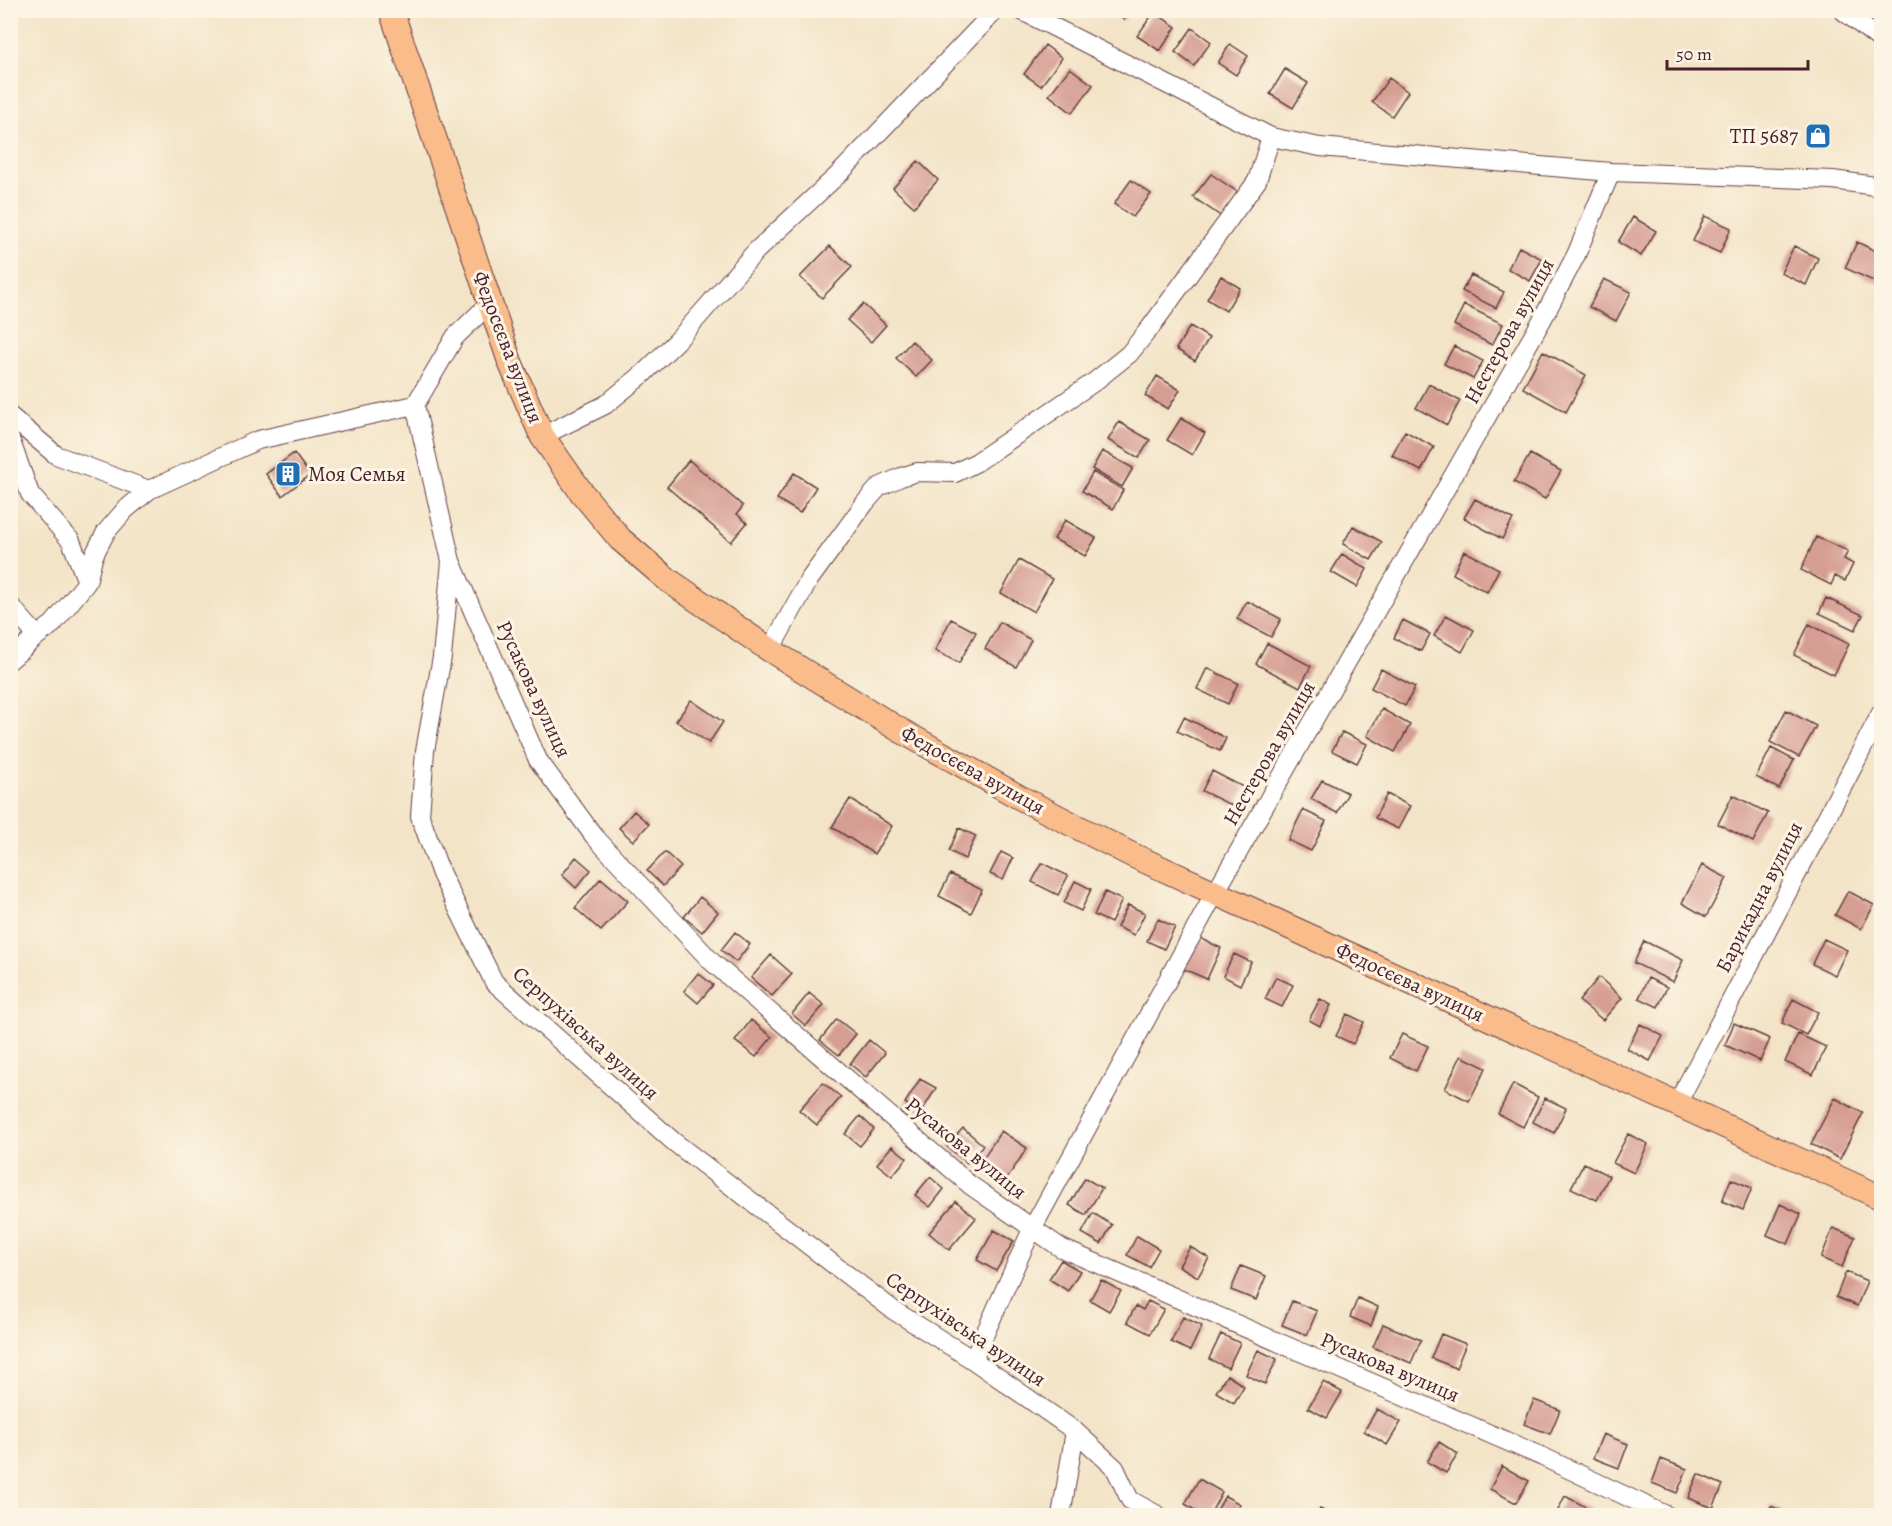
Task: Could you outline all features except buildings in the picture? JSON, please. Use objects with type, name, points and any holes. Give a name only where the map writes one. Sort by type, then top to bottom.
[{"type":"main road","name":"Федосєєва вулиця","points":[[391,10],[489,304],[510,362],[542,436],[582,493],[620,539],[668,580],[770,650],[897,729],[1019,797],[1130,854],[1881,1198]]},
{"type":"street","points":[[542,436],[605,405],[643,374],[677,341],[756,251],[840,173],[996,10]]},
{"type":"street","points":[[1020,10],[1271,137],[1320,147],[1611,172],[1833,180],[1881,187]]},
{"type":"street","points":[[1842,10],[1881,41]]},
{"type":"street","points":[[770,650],[809,580],[879,487],[917,472],[955,473],[977,462],[1095,382],[1129,354],[1257,181],[1271,137]]},
{"type":"street","name":"Нестерова вулиця","points":[[973,1360],[1032,1229],[1215,893],[1542,320],[1576,255],[1611,172]]},
{"type":"street","points":[[10,660],[53,624],[87,582],[94,555],[106,532],[125,510],[149,490],[258,440],[415,405],[455,337],[489,304]]},
{"type":"street","name":"Серпухівська вулиця","points":[[415,405],[451,561],[442,657],[425,751],[420,816],[441,874],[494,982],[674,1142],[893,1310],[973,1360],[1075,1431],[1115,1468],[1130,1500],[1159,1515]]},
{"type":"street","points":[[10,416],[56,455],[149,490]]},
{"type":"street","points":[[10,439],[30,494],[71,541],[87,582]]},
{"type":"street","name":"Русакова вулиця","points":[[451,561],[538,760],[594,836],[712,962],[970,1185],[1061,1248],[1543,1457],[1668,1515]]},
{"type":"street","points":[[10,605],[37,636]]},
{"type":"street","name":"Барикадна вулиця","points":[[1677,1104],[1881,711]]},
{"type":"street","points":[[1061,1515],[1075,1431]]},
{"type":"place","name":"ТП 5687","points":[[1818,136]]},
{"type":"place","name":"Моя Семья","points":[[288,474]]}]
